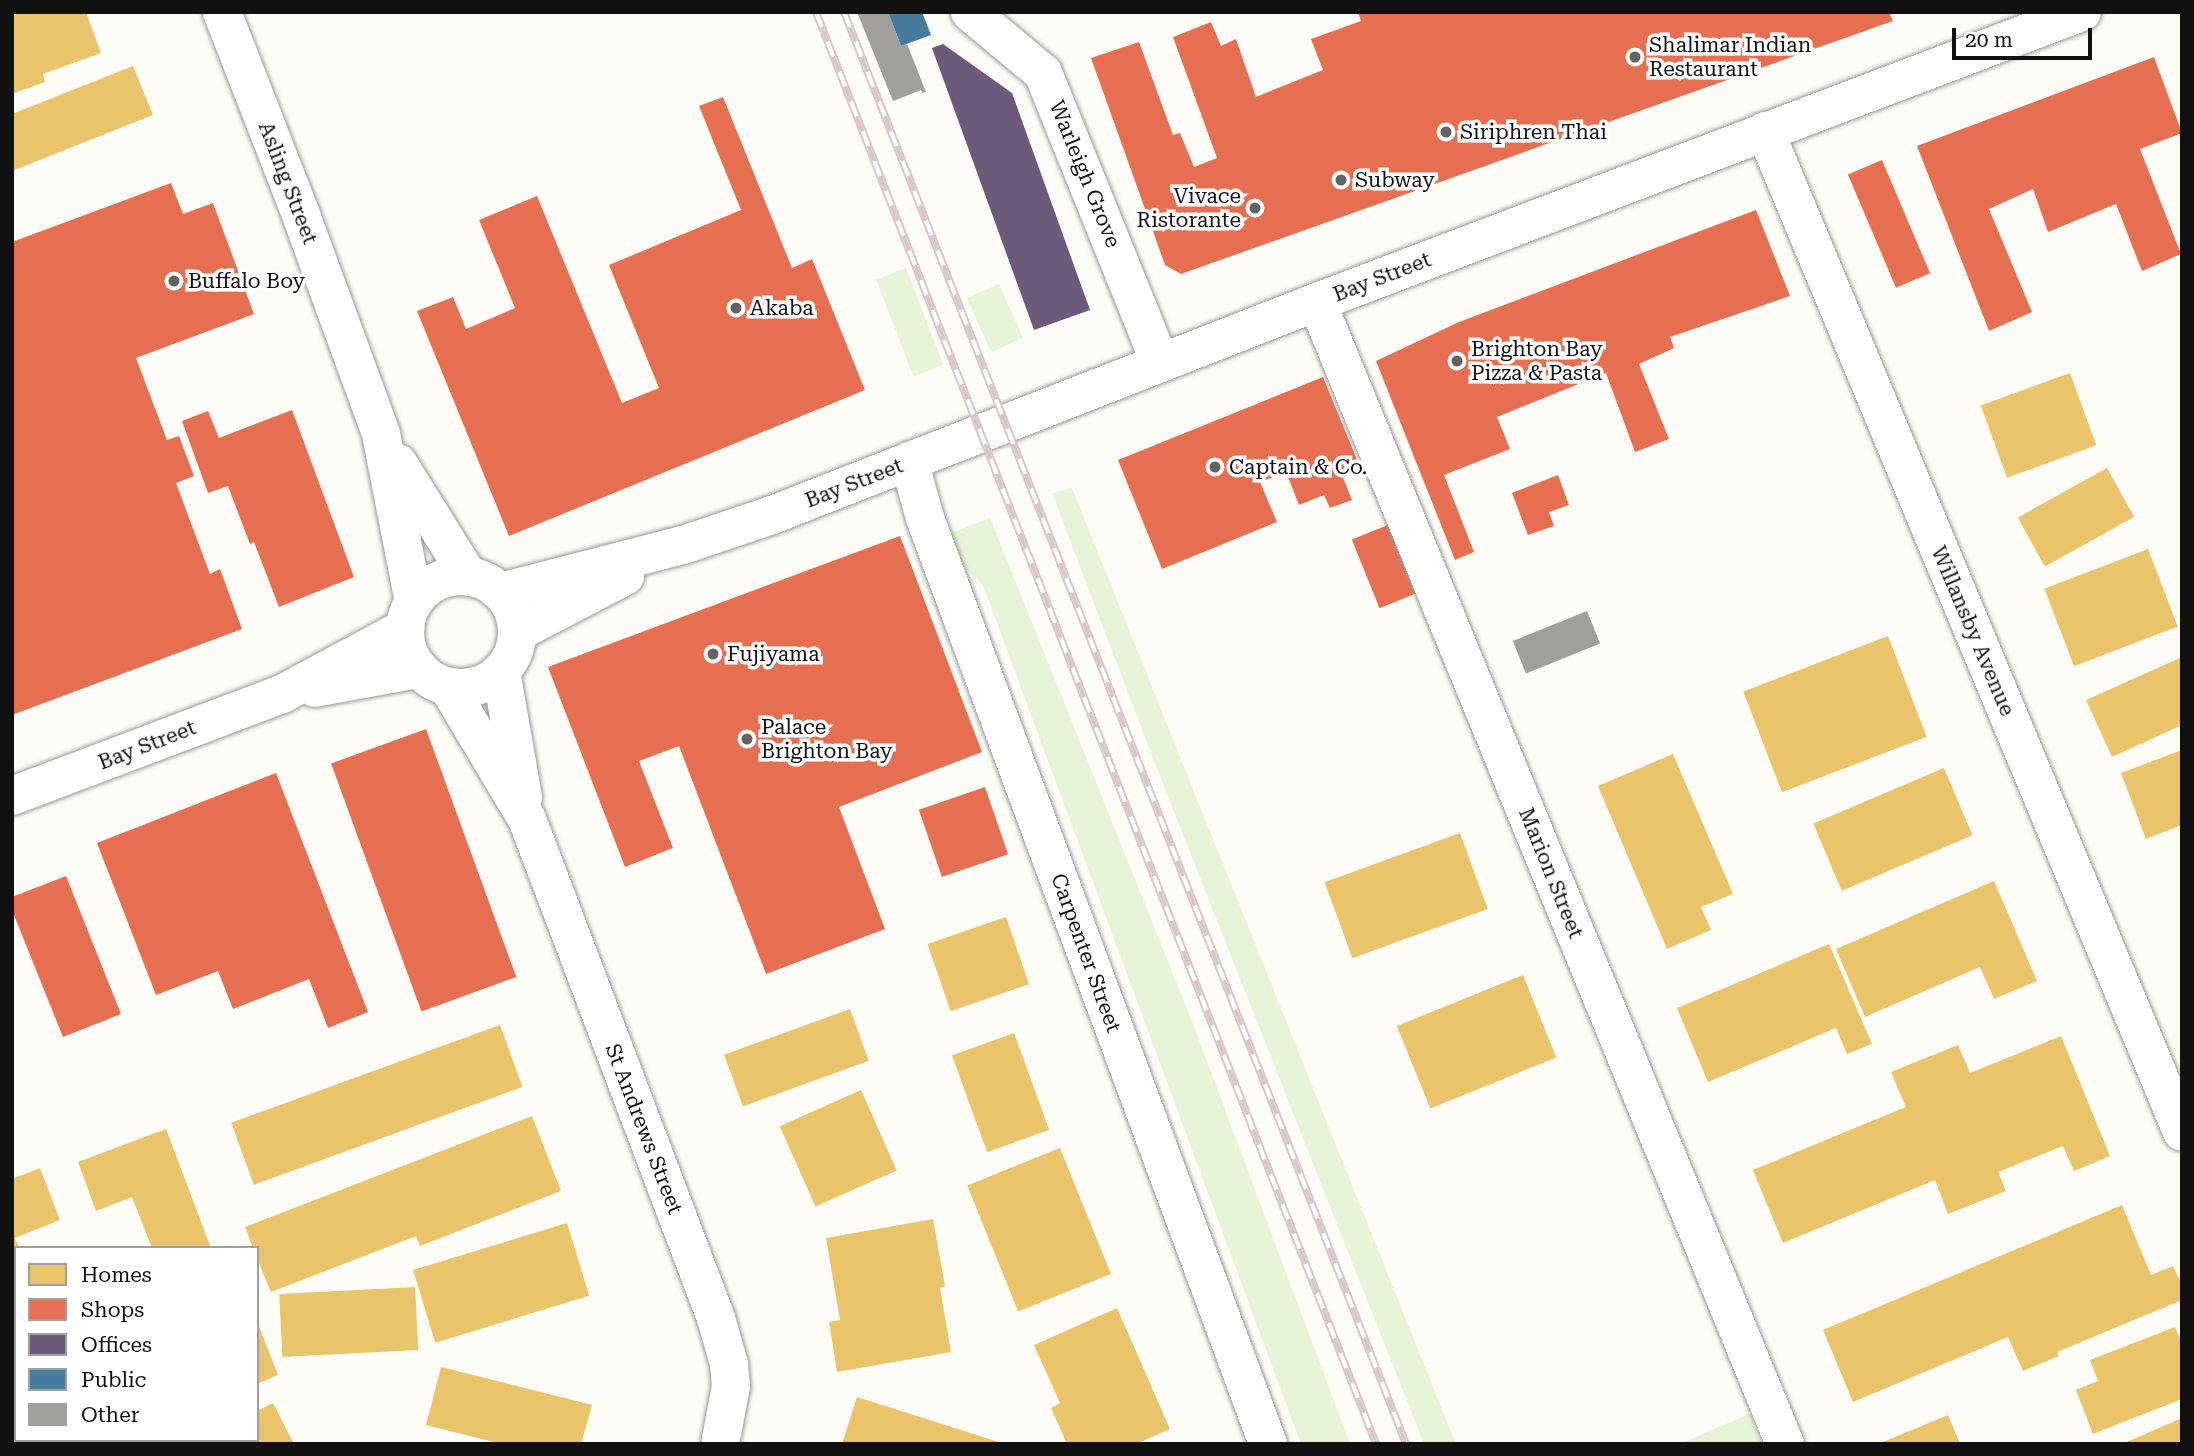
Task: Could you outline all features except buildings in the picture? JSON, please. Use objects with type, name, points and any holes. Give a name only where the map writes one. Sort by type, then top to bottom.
[{"type":"street","name":"Asling Street","points":[[222,12],[301,215],[381,434],[409,615]]},
{"type":"street","name":"Warleigh Grove","points":[[970,12],[1043,73],[1160,363]]},
{"type":"street","name":"Bay Street","points":[[485,584],[683,545],[772,515],[1317,302],[2082,12]]},
{"type":"street","name":"Willansby Avenue","points":[[1765,131],[2182,1132]]},
{"type":"street","name":"Marion Street","points":[[1317,302],[1785,1444]]},
{"type":"street","name":"Asling Street","points":[[381,434],[485,584]]},
{"type":"street","name":"Carpenter Street","points":[[909,461],[925,518],[1268,1444]]},
{"type":"street","name":"Bay Street","points":[[518,632],[683,545]]},
{"type":"street","points":[[453,576],[485,584],[516,617],[518,632],[510,660],[486,683],[467,688],[433,678],[408,650],[409,615],[438,581],[453,576]]},
{"type":"street","name":"Bay Street","points":[[12,796],[282,694],[409,615]]},
{"type":"street","name":"St Andrews Street","points":[[501,671],[527,819],[725,1344],[731,1386],[720,1444]]},
{"type":"street","name":"Bay Street","points":[[282,694],[433,678]]},
{"type":"street","name":"St Andrews Street","points":[[433,678],[527,819]]},
{"type":"green space","points":[[906,268],[943,365],[913,377],[876,279]]},
{"type":"green space","points":[[999,284],[1023,338],[991,352],[967,298]]},
{"type":"green space","points":[[1072,488],[1456,1444],[1424,1444],[1154,761],[1052,493]]},
{"type":"green space","points":[[990,518],[1193,1024],[1350,1444],[1301,1444],[983,585],[955,559],[946,535]]},
{"type":"green space","points":[[1749,1414],[1761,1444],[1680,1444]]},
{"type":"railway","points":[[816,12],[1376,1444]]},
{"type":"railway","points":[[844,12],[1406,1444]]},
{"type":"place","name":"Shalimar Indian Restaurant","points":[[1635,57]]},
{"type":"place","name":"Siriphren Thai","points":[[1446,132]]},
{"type":"place","name":"Subway","points":[[1341,180]]},
{"type":"place","name":"Vivace Ristorante","points":[[1255,208]]},
{"type":"place","name":"Buffalo Boy","points":[[174,281]]},
{"type":"place","name":"Akaba","points":[[736,308]]},
{"type":"place","name":"Brighton Bay Pizza & Pasta","points":[[1457,361]]},
{"type":"place","name":"Captain & Co.","points":[[1215,467]]},
{"type":"place","name":"Fujiyama","points":[[713,654]]},
{"type":"place","name":"Palace Brighton Bay","points":[[747,739]]}]
